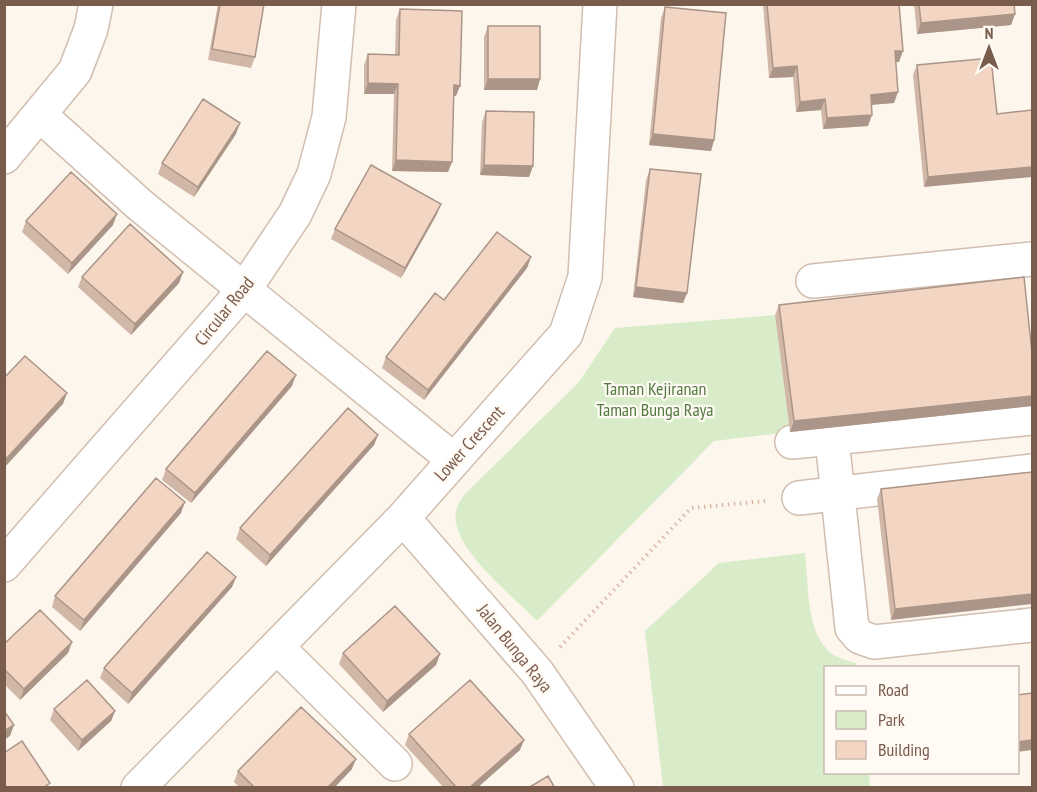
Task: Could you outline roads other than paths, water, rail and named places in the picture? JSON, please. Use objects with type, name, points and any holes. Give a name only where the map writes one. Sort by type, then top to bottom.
[{"type":"street","points":[[4,157],[75,71],[91,29],[96,4]]},
{"type":"street","name":"Circular Road","points":[[4,565],[244,290],[295,214],[314,174],[329,117],[339,4]]},
{"type":"street","name":"Lower Crescent","points":[[138,788],[403,518],[566,334],[585,277],[600,4]]},
{"type":"street","points":[[40,116],[140,205],[454,460]]},
{"type":"street","points":[[813,281],[1032,259]]},
{"type":"street","points":[[792,442],[1032,418]]},
{"type":"street","points":[[832,439],[852,628],[860,637],[874,642],[1032,625]]},
{"type":"street","points":[[799,498],[1032,471]]},
{"type":"street","name":"Jalan Bunga Raya","points":[[403,518],[537,672],[617,788]]},
{"type":"street","points":[[277,647],[395,764]]},
{"type":"park label","name":"Taman Kejiranan Taman Bunga Raya","points":[[655,398]]}]
